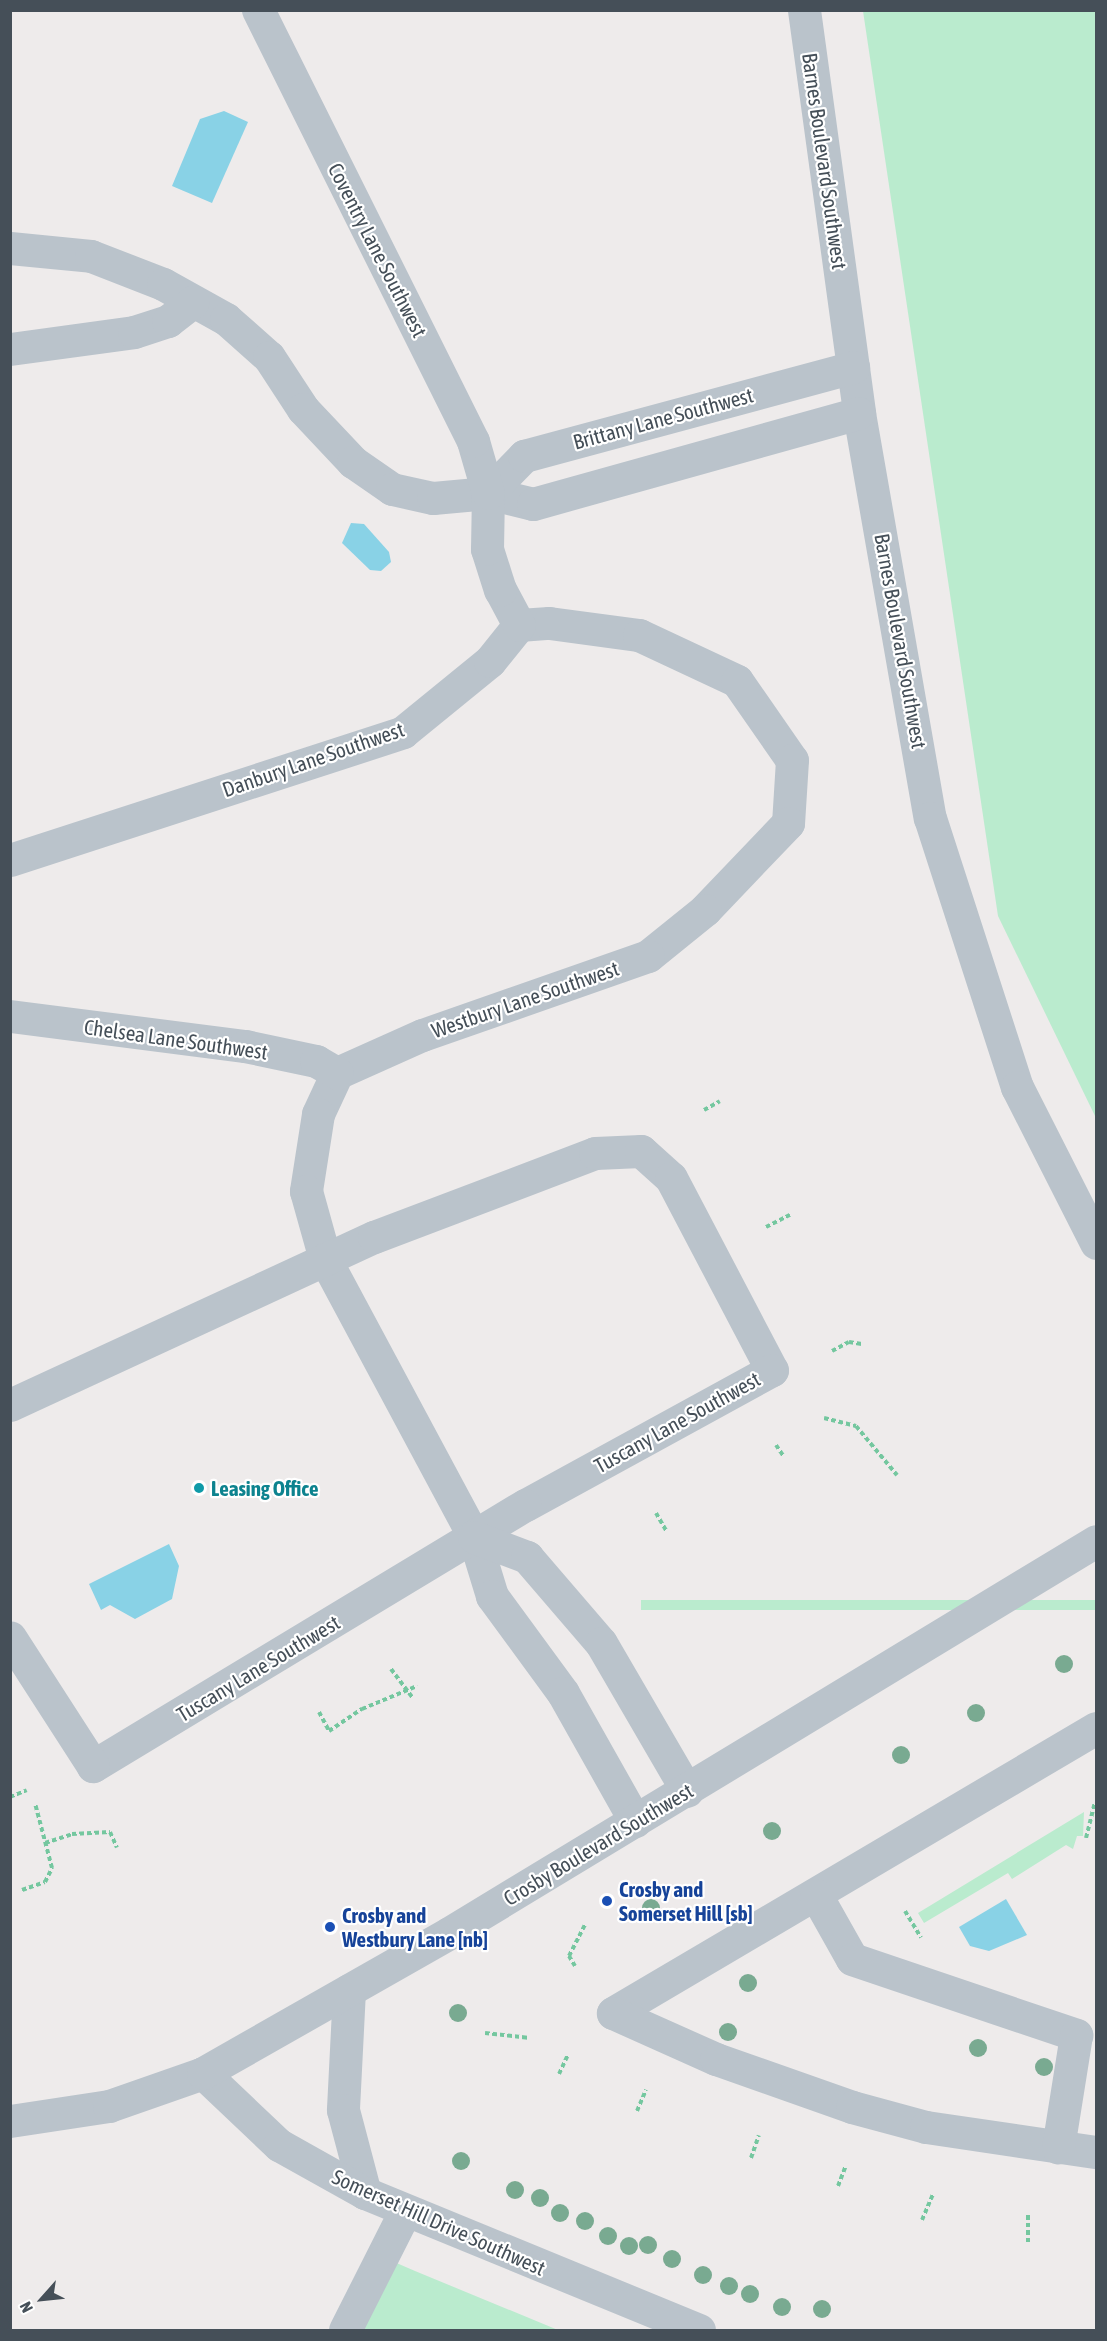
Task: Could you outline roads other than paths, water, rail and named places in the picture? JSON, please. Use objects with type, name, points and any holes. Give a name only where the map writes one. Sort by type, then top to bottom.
[{"type":"street","name":"Coventry Lane Southwest","points":[[258,10],[450,389],[473,441],[488,493]]},
{"type":"street","name":"Barnes Boulevard Southwest","points":[[804,10],[860,413],[930,818],[1017,1087],[1096,1243]]},
{"type":"street","points":[[10,248],[91,256],[226,319],[268,357],[303,409],[353,462],[392,489],[433,498],[488,493],[533,504],[860,413]]},
{"type":"street","points":[[10,349],[134,332],[168,321],[192,302]]},
{"type":"street","name":"Brittany Lane Southwest","points":[[488,493],[524,456],[853,367]]},
{"type":"street","points":[[488,493],[487,549],[500,590],[519,625]]},
{"type":"street","name":"Westbury Lane Southwest","points":[[337,1073],[422,1035],[648,956],[705,910],[788,823],[792,760],[737,681],[639,635],[549,623],[519,625]]},
{"type":"street","name":"Danbury Lane Southwest","points":[[10,860],[403,732],[490,661],[519,625]]},
{"type":"street","name":"Chelsea Lane Southwest","points":[[10,1016],[245,1046],[316,1061],[337,1073]]},
{"type":"street","points":[[337,1073],[318,1114],[306,1191],[325,1259],[474,1537],[492,1596],[562,1693],[634,1821]]},
{"type":"street","name":"Tuscany Lane Southwest","points":[[10,1405],[325,1259],[595,1153],[641,1151],[671,1178],[772,1370],[474,1537],[93,1766],[10,1637]]},
{"type":"street","points":[[474,1537],[527,1557],[601,1643],[687,1791]]},
{"type":"street","name":"Crosby Boulevard Southwest","points":[[10,2121],[109,2106],[203,2073],[687,1791],[1096,1541]]},
{"type":"street","points":[[1096,1728],[613,2013],[716,2059],[852,2107],[926,2127],[1096,2152]]},
{"type":"street","points":[[816,1895],[852,1959],[1076,2036],[1058,2148]]},
{"type":"street","points":[[348,1990],[343,2110],[365,2193]]},
{"type":"street","name":"Somerset Hill Drive Southwest","points":[[203,2073],[279,2145],[365,2193],[699,2331]]},
{"type":"street","points":[[345,2331],[405,2211]]},
{"type":"water","points":[[224,111],[248,122],[212,203],[172,186],[200,119]]},
{"type":"water","points":[[351,523],[364,524],[389,552],[391,562],[381,571],[370,570],[342,543]]},
{"type":"water","points":[[169,1544],[179,1566],[172,1599],[135,1619],[110,1605],[101,1610],[89,1584]]},
{"type":"water","points":[[1006,1899],[1027,1935],[989,1951],[970,1946],[959,1927]]},
{"type":"place","name":"Leasing Office","points":[[199,1488]]},
{"type":"place","name":"Crosby and Somerset Hill [sb]","points":[[607,1901]]},
{"type":"place","name":"Crosby and Westbury Lane [nb]","points":[[330,1927]]}]
